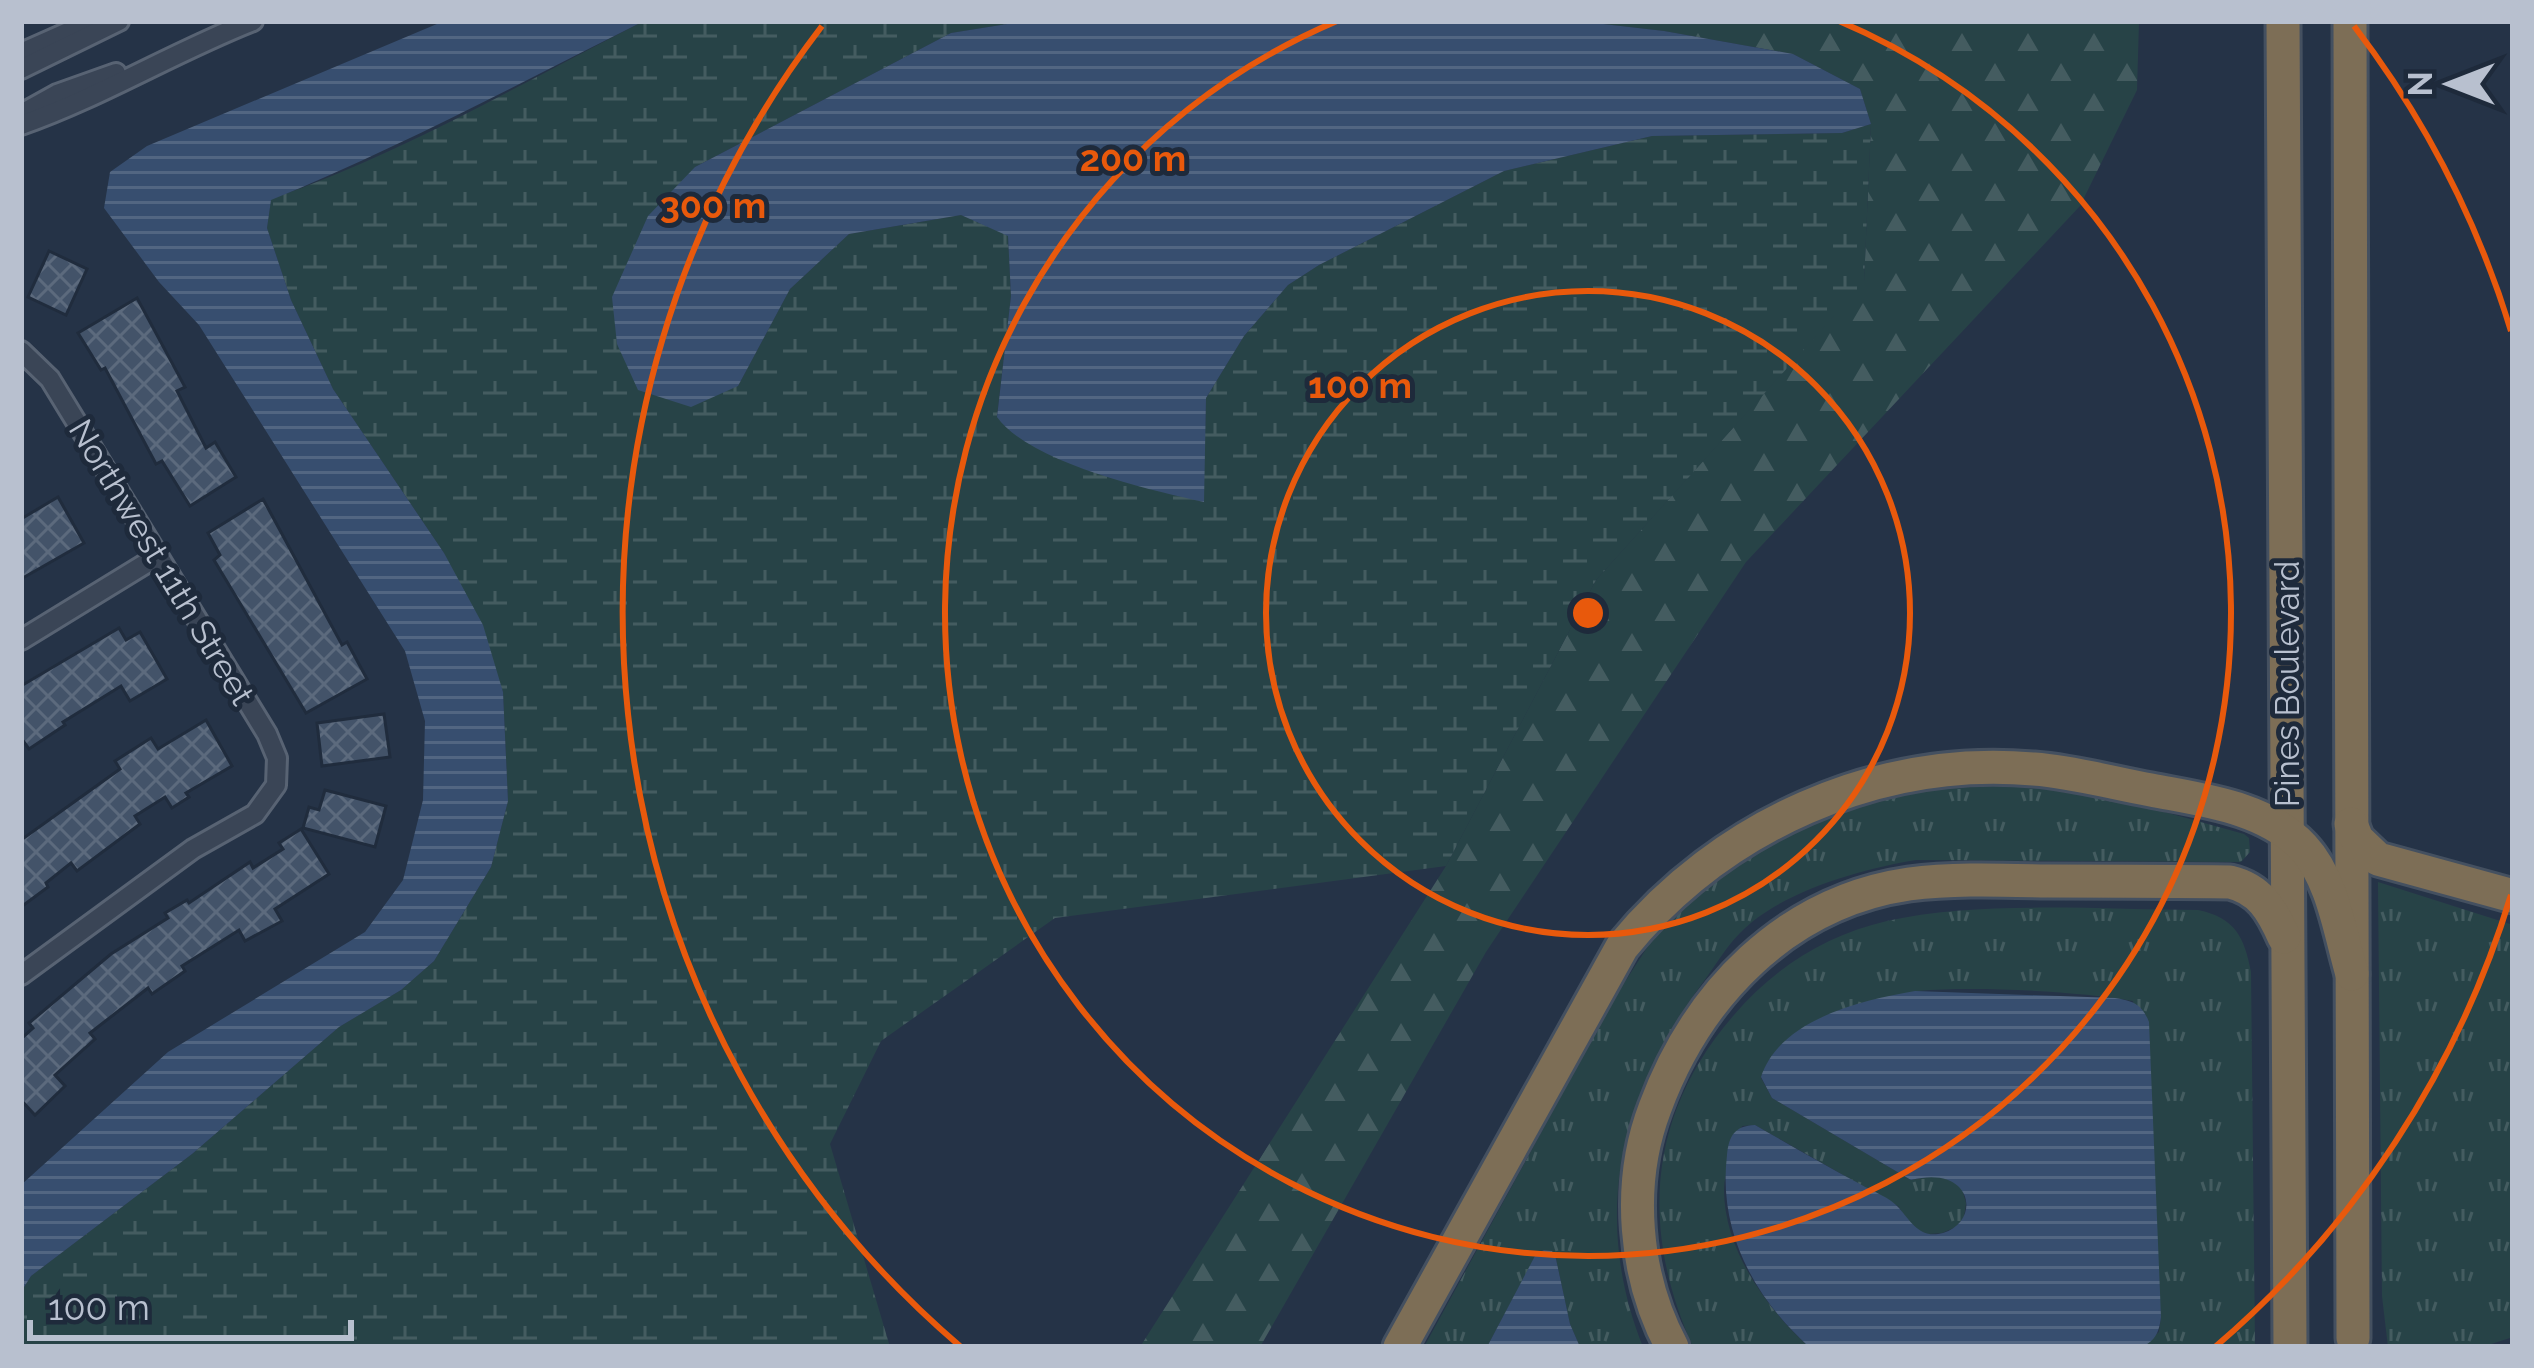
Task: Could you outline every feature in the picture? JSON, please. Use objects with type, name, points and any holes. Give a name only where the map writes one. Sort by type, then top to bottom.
[{"type":"highway","name":"Pines Boulevard","points":[[2283,21],[2290,1347]]},
{"type":"highway","name":"Pines Boulevard","points":[[2350,21],[2353,1338]]},
{"type":"highway","points":[[1400,1347],[1622,946],[1676,892],[1755,833],[1808,806],[1916,774],[1997,767],[2070,773],[2234,807],[2288,835],[2309,854],[2324,882],[2352,974]]},
{"type":"highway","points":[[2351,824],[2357,839],[2378,859],[2513,896]]},
{"type":"highway","points":[[1672,1347],[1649,1295],[1638,1226],[1642,1155],[1651,1117],[1699,1021],[1746,963],[1785,931],[1811,915],[1859,897],[1940,880],[2230,882],[2260,895],[2285,938]]},
{"type":"street","points":[[21,53],[93,21]]},
{"type":"street","points":[[21,69],[119,21]]},
{"type":"street","points":[[21,114],[87,83],[254,21]]},
{"type":"street","points":[[21,125],[64,110],[194,44]]},
{"type":"street","points":[[73,47],[87,83]]},
{"type":"street","name":"Northwest 11th Street","points":[[21,351],[50,379],[267,734],[277,758],[276,785],[255,814],[193,849],[21,975]]},
{"type":"street","points":[[21,640],[158,556]]},
{"type":"green space","points":[[644,21],[1026,21],[951,33],[695,167],[738,386],[790,289],[849,234],[961,215],[1008,235],[1011,296],[997,416],[1203,502],[1206,398],[1244,336],[1288,285],[1504,171],[1652,136],[1842,133],[1871,124],[1864,283],[1596,580],[1446,866],[1055,918],[881,1041],[830,1144],[890,1347],[21,1347],[21,1292],[31,1276],[192,1154],[339,1027],[401,990],[434,961],[491,867],[508,801],[503,692],[444,553],[333,389],[291,300],[267,228],[271,199],[414,140]]},
{"type":"green space","points":[[1577,21],[2139,21],[2137,90],[2080,206],[1746,562],[1486,952],[1260,1347],[1140,1347],[1446,866],[1596,580],[1864,282],[1871,124],[1860,89],[1793,54]]},
{"type":"green space","points":[[1996,781],[2085,790],[2244,834],[2250,852],[2241,862],[1916,860],[1846,876],[1776,906],[1740,933],[1701,985],[1650,1070],[1633,1114],[1617,1204],[1619,1251],[1627,1299],[1643,1347],[1580,1347],[1556,1259],[1544,1250],[1536,1255],[1487,1347],[1424,1347],[1617,994],[1667,917],[1702,887],[1798,824],[1915,787]]},
{"type":"green space","points":[[2378,882],[2513,925],[2513,1337],[2482,1347],[2388,1347],[2382,1296]]},
{"type":"green space","points":[[2041,908],[2198,910],[2221,918],[2236,930],[2251,972],[2255,1347],[2142,1347],[2159,1332],[2161,1317],[2133,1001],[1967,989],[1912,992],[1823,1020],[1779,1048],[1761,1078],[1772,1098],[1911,1180],[1939,1175],[1953,1180],[1962,1189],[1964,1217],[1942,1233],[1914,1229],[1898,1206],[1755,1125],[1742,1126],[1725,1182],[1731,1234],[1764,1296],[1809,1347],[1693,1347],[1676,1303],[1660,1216],[1669,1133],[1683,1092],[1705,1053],[1766,982],[1843,935],[1923,914]]},
{"type":"water","points":[[444,21],[644,21],[412,137],[271,200],[267,228],[291,300],[333,389],[444,553],[483,625],[503,692],[508,801],[491,867],[434,961],[401,990],[339,1027],[192,1154],[31,1276],[21,1292],[21,1185],[168,1052],[365,932],[403,880],[423,800],[425,721],[405,651],[199,325],[159,282],[104,208],[110,172],[147,146]]},
{"type":"water","points":[[1026,21],[1577,21],[1664,31],[1793,54],[1860,89],[1871,124],[1842,133],[1652,136],[1504,171],[1319,265],[1288,285],[1244,336],[1206,398],[1204,502],[1062,461],[1035,448],[997,417],[1011,296],[1008,236],[961,215],[849,234],[790,289],[738,386],[691,407],[638,390],[617,344],[612,297],[648,216],[695,167],[951,33]]},
{"type":"water","points":[[1915,991],[2115,998],[2143,1011],[2149,1022],[2161,1317],[2156,1335],[2147,1344],[1809,1347],[1756,1284],[1728,1210],[1729,1142],[1742,1127],[1755,1125],[1886,1198],[1922,1232],[1943,1233],[1963,1217],[1965,1196],[1959,1187],[1932,1177],[1911,1180],[1772,1098],[1761,1077],[1771,1057],[1804,1027],[1848,1007]]},
{"type":"water","points":[[1552,1251],[1556,1259],[1580,1347],[1487,1347],[1536,1254]]},
{"type":"building","points":[[49,251],[87,269],[66,315],[28,297]]},
{"type":"building","points":[[137,298],[185,387],[177,391],[206,448],[215,442],[236,477],[190,506],[162,461],[156,464],[105,368],[101,370],[78,333]]},
{"type":"building","points":[[58,497],[84,543],[21,579],[21,519]]},
{"type":"building","points":[[263,499],[342,645],[347,642],[367,679],[306,713],[214,560],[220,555],[208,533]]},
{"type":"building","points":[[119,628],[126,640],[140,632],[167,679],[130,701],[121,686],[29,749],[21,738],[21,686]]},
{"type":"building","points":[[384,714],[390,757],[322,766],[317,723]]},
{"type":"building","points":[[206,720],[232,766],[186,793],[189,797],[172,808],[165,797],[135,816],[140,824],[77,871],[71,863],[21,907],[21,840],[120,769],[115,761],[151,738],[158,749]]},
{"type":"building","points":[[325,790],[386,806],[375,847],[303,828],[309,807],[319,810]]},
{"type":"building","points":[[301,829],[329,874],[275,909],[282,921],[245,941],[239,930],[182,966],[185,971],[152,994],[148,988],[90,1033],[95,1039],[55,1075],[65,1086],[35,1115],[21,1100],[21,1039],[33,1028],[29,1023],[111,954],[168,918],[165,913],[189,903],[250,862],[253,868],[283,849],[279,843]]}]
